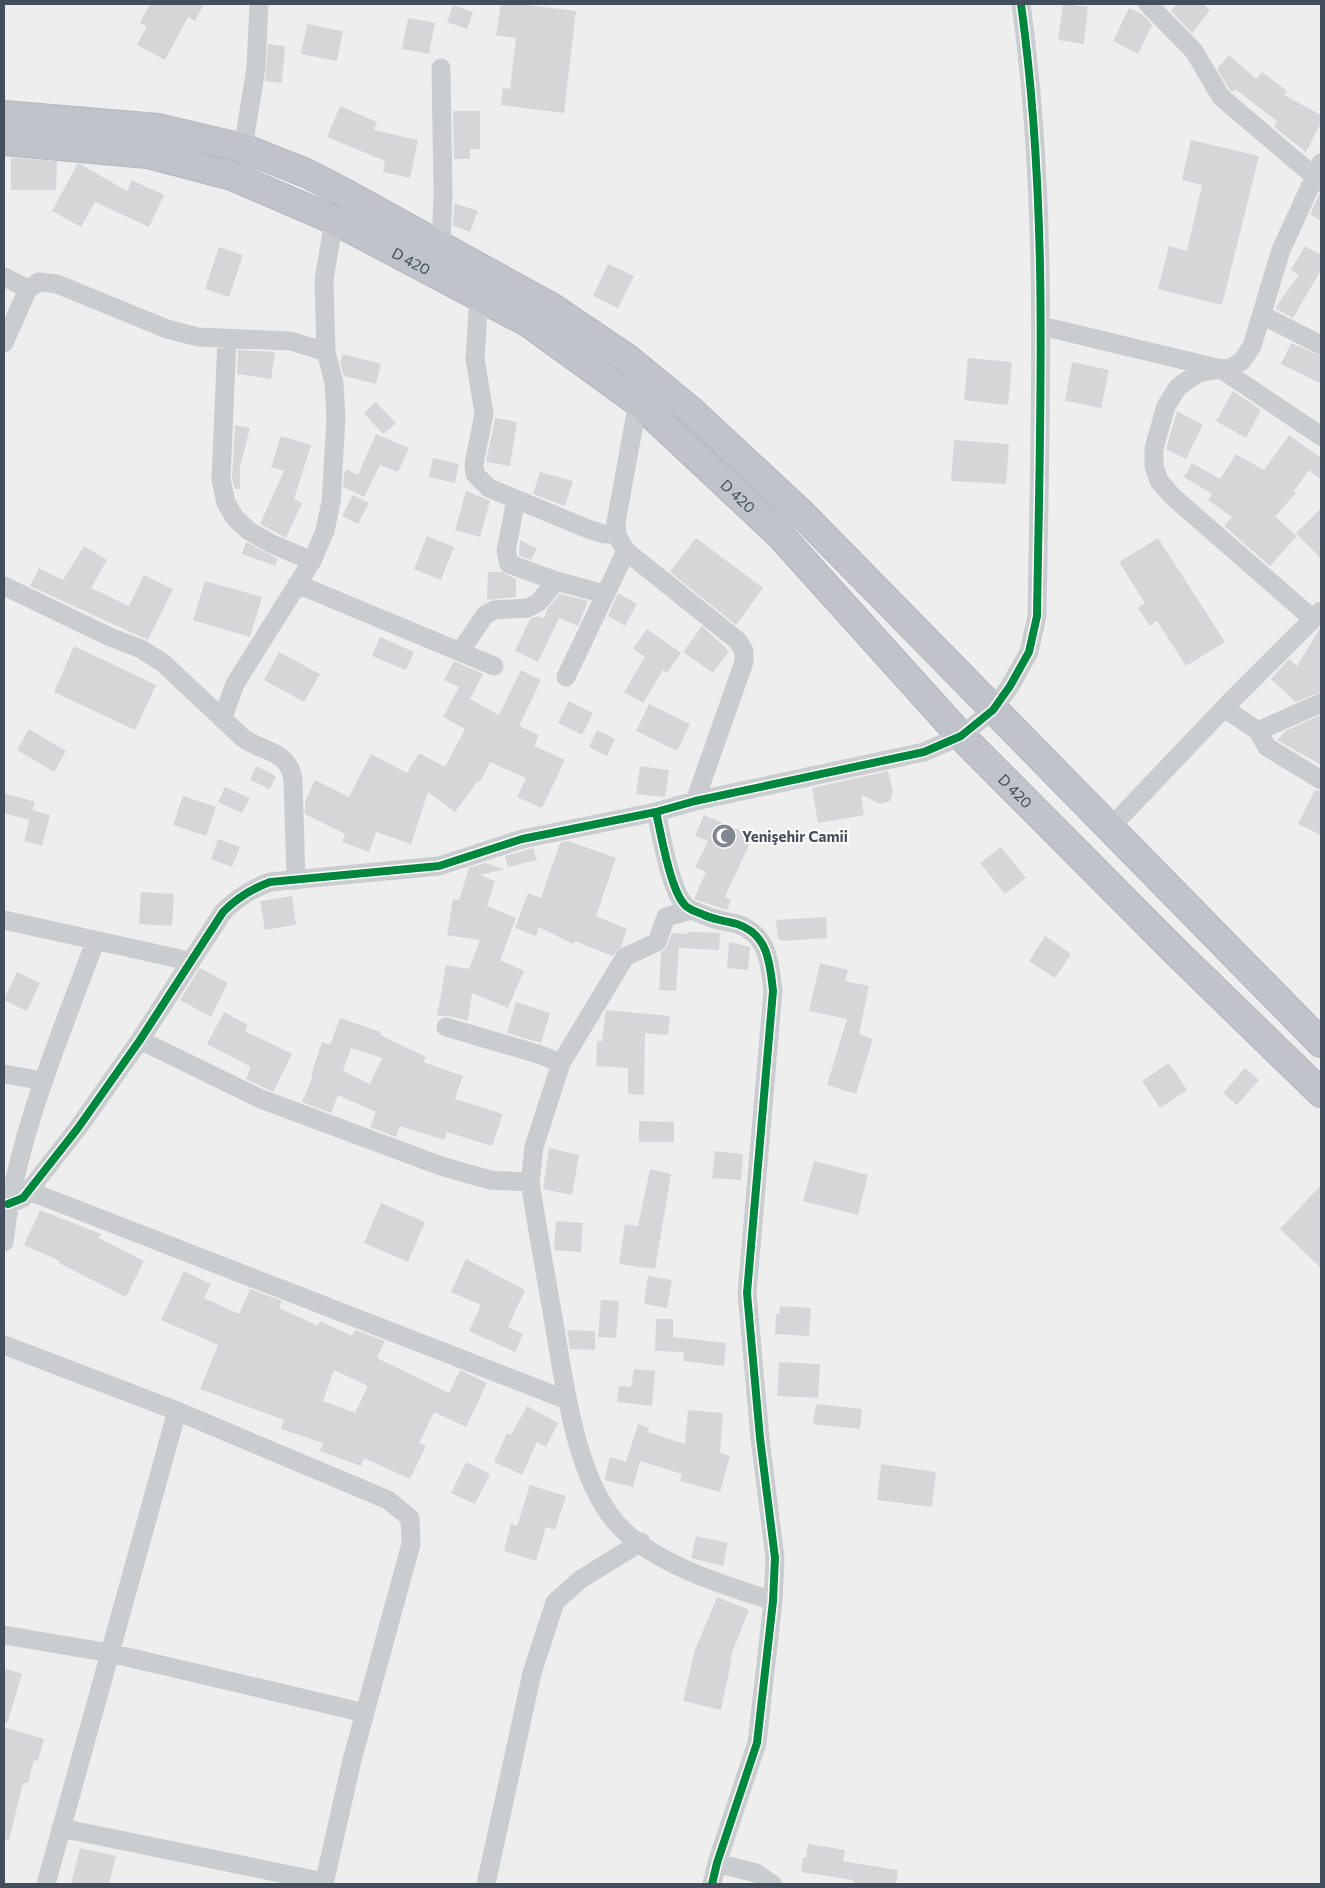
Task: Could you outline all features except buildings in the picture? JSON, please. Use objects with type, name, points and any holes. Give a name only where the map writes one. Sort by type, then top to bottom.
[{"type":"highway","points":[[4,115],[158,128],[243,148],[323,182],[551,306],[628,359],[689,409],[802,514],[1321,1043]]},
{"type":"highway","name":"D 420","points":[[4,141],[148,154],[232,176],[334,220],[529,323],[638,402],[779,534],[961,736],[1178,954],[1321,1093]]},
{"type":"street","points":[[243,148],[256,68],[258,4]]},
{"type":"street","points":[[8,1204],[18,1202],[29,1191],[78,1128],[140,1040],[223,912],[235,900],[253,889],[270,882],[439,866],[522,839],[656,812],[695,801],[892,760],[924,752],[961,736],[994,710],[1010,686],[1028,652],[1037,616],[1042,326],[1030,64],[1021,4]]},
{"type":"street","points":[[1109,829],[1224,708],[1317,615],[1172,496],[1159,481],[1154,466],[1154,448],[1166,406],[1178,387],[1198,373],[1233,367],[1242,361],[1252,346],[1281,250],[1319,174],[1221,97],[1194,51],[1148,4]]},
{"type":"street","points":[[440,68],[443,194],[441,246]]},
{"type":"street","points":[[223,717],[235,684],[312,561],[325,531],[331,502],[336,419],[334,382],[326,352],[324,280],[334,220]]},
{"type":"street","points":[[4,277],[28,289]]},
{"type":"street","points":[[4,343],[28,289],[40,282],[57,284],[167,329],[198,337],[291,341],[326,352]]},
{"type":"street","points":[[478,295],[475,358],[484,414],[474,464],[475,474],[489,488],[604,534],[621,543],[738,641],[744,651],[744,662],[695,801]]},
{"type":"street","points":[[1262,315],[1321,344]]},
{"type":"street","points":[[1042,326],[1221,368],[1321,436]]},
{"type":"street","points":[[227,338],[221,479],[226,503],[235,518],[249,531],[272,544],[312,561]]},
{"type":"street","points":[[566,677],[605,594],[621,543],[616,522],[638,402]]},
{"type":"street","points":[[516,500],[506,558],[508,564],[556,581],[605,594]]},
{"type":"street","points":[[460,652],[484,615],[494,610],[528,608],[539,602],[556,581]]},
{"type":"street","points":[[297,584],[494,666]]},
{"type":"street","points":[[4,586],[110,637],[141,649],[163,664],[223,717],[243,738],[255,746],[278,754],[287,761],[292,768],[296,880]]},
{"type":"street","points":[[1258,731],[1321,703]]},
{"type":"street","points":[[1224,708],[1258,731],[1267,748],[1321,780]]},
{"type":"street","points":[[656,812],[676,891],[684,905],[691,910],[720,922],[738,924],[755,934],[764,945],[770,962],[773,991],[747,1293],[760,1438],[775,1558],[773,1601],[757,1743],[717,1863],[712,1884]]},
{"type":"street","points":[[691,910],[666,917],[657,942],[625,957],[561,1063],[534,1147],[530,1182],[567,1400],[588,1472],[602,1505],[624,1530],[664,1558],[703,1577],[773,1601]]},
{"type":"street","points":[[4,920],[95,942],[170,957],[189,963]]},
{"type":"street","points":[[4,1242],[8,1204],[14,1179],[44,1081],[95,942]]},
{"type":"street","points":[[446,1027],[538,1054],[561,1063]]},
{"type":"street","points":[[140,1040],[261,1099],[432,1162],[490,1180],[530,1182]]},
{"type":"street","points":[[4,1074],[44,1081]]},
{"type":"street","points":[[29,1191],[567,1400]]},
{"type":"street","points":[[4,1345],[177,1411],[388,1500],[410,1518],[411,1544],[365,1713],[324,1883],[61,1828]]},
{"type":"street","points":[[46,1884],[177,1411]]},
{"type":"street","points":[[486,1884],[532,1673],[554,1602],[581,1579],[641,1542]]},
{"type":"street","points":[[4,1635],[110,1653],[365,1713]]},
{"type":"street","points":[[717,1863],[756,1873],[772,1884]]},
{"type":"cycle path","points":[[8,1204],[23,1198],[78,1128],[140,1040],[223,912],[245,894],[270,882],[439,866],[522,839],[656,812],[695,801],[924,752],[961,736],[993,710],[1010,686],[1029,652],[1037,616],[1041,386],[1039,233],[1030,80],[1021,4]]},
{"type":"cycle path","points":[[656,812],[674,886],[679,896],[686,906],[691,909],[712,918],[737,924],[755,935],[761,942],[768,960],[773,991],[747,1293],[760,1438],[775,1558],[773,1601],[757,1743],[717,1863],[712,1884]]},
{"type":"place","name":"Yenişehir Camii","points":[[724,836]]}]
